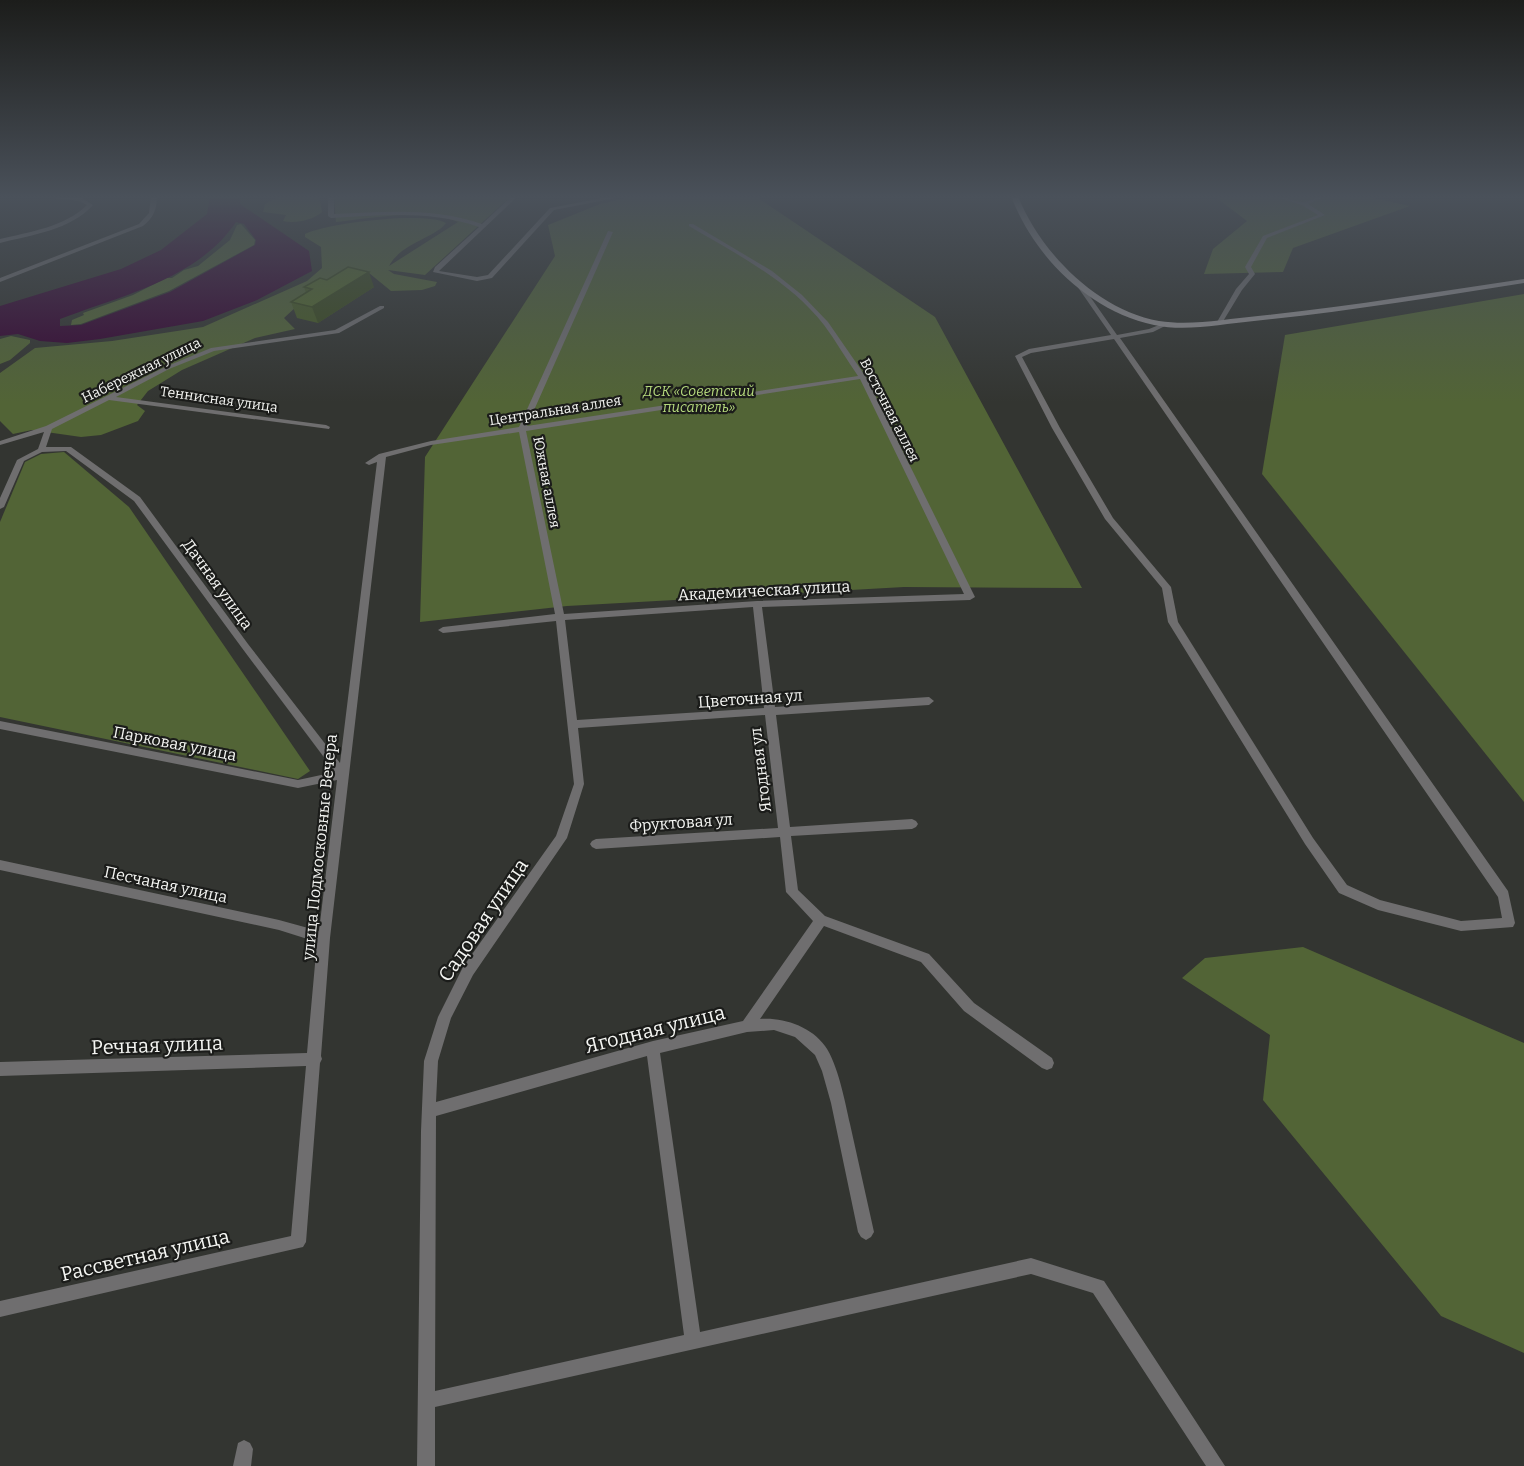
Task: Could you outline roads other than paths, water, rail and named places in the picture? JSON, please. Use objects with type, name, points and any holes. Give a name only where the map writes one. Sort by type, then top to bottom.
[{"type":"street","points":[[0,280],[40,264]]},
{"type":"street","points":[[441,264],[436,272],[477,279],[490,277],[501,264]]},
{"type":"street","name":"Южная аллея","points":[[560,614],[522,428],[595,264]]},
{"type":"street","name":"Восточная аллея","points":[[757,264],[800,296],[826,323],[862,377],[970,597]]},
{"type":"street","points":[[1060,264],[1080,286],[1116,337],[1504,895],[1509,923],[1461,926],[1378,905],[1343,889],[1309,841],[1173,621],[1166,587],[1109,519],[1056,428],[1018,356],[1029,351],[1116,337],[1151,331],[1164,325]]},
{"type":"street","points":[[1220,322],[1239,289],[1252,274],[1248,267],[1249,264]]},
{"type":"street","points":[[1080,286],[1142,319],[1164,325],[1318,312],[1524,281]]},
{"type":"street","name":"Набережная улица","points":[[0,443],[50,428],[166,368],[213,349],[337,332],[382,307]]},
{"type":"street","name":"Центральная аллея","points":[[369,463],[382,456],[431,443],[862,377]]},
{"type":"street","name":"Теннисная улица","points":[[108,398],[326,428]]},
{"type":"street","points":[[0,507],[21,460],[41,450],[50,428]]},
{"type":"street","name":"Дачная улица","points":[[41,450],[68,449],[137,499],[343,775]]},
{"type":"street","name":"улица Подмосковные Вечера","points":[[298,1242],[324,938],[382,456]]},
{"type":"street","name":"Академическая улица","points":[[443,630],[560,614],[757,604],[970,597]]},
{"type":"street","name":"Ягодная ул","points":[[757,604],[792,892],[821,920]]},
{"type":"street","name":"Садовая улица","points":[[426,1466],[431,1061],[444,1017],[468,971],[561,838],[579,784],[560,614]]},
{"type":"street","name":"Цветочная ул","points":[[572,724],[929,701]]},
{"type":"street","name":"Парковая улица","points":[[0,725],[298,784],[343,775]]},
{"type":"street","name":"Фруктовая ул","points":[[596,844],[912,824]]},
{"type":"street","name":"Песчаная улица","points":[[1,867],[279,926],[324,938]]},
{"type":"street","points":[[821,920],[925,958],[969,1006],[1047,1063]]},
{"type":"street","name":"Ягодная улица","points":[[429,1111],[653,1048],[747,1026],[821,920]]},
{"type":"street","points":[[747,1026],[774,1024],[799,1032],[820,1050],[829,1070],[838,1103],[866,1232]]},
{"type":"street","points":[[653,1048],[693,1341]]},
{"type":"street","name":"Речная улица","points":[[0,1069],[315,1059]]},
{"type":"street","name":"Рассветная улица","points":[[0,1309],[298,1242]]},
{"type":"street","points":[[426,1401],[1031,1266],[1098,1287],[1216,1466]]},
{"type":"park label","name":"ДСК «Советский писатель»","points":[[699,400]]}]
